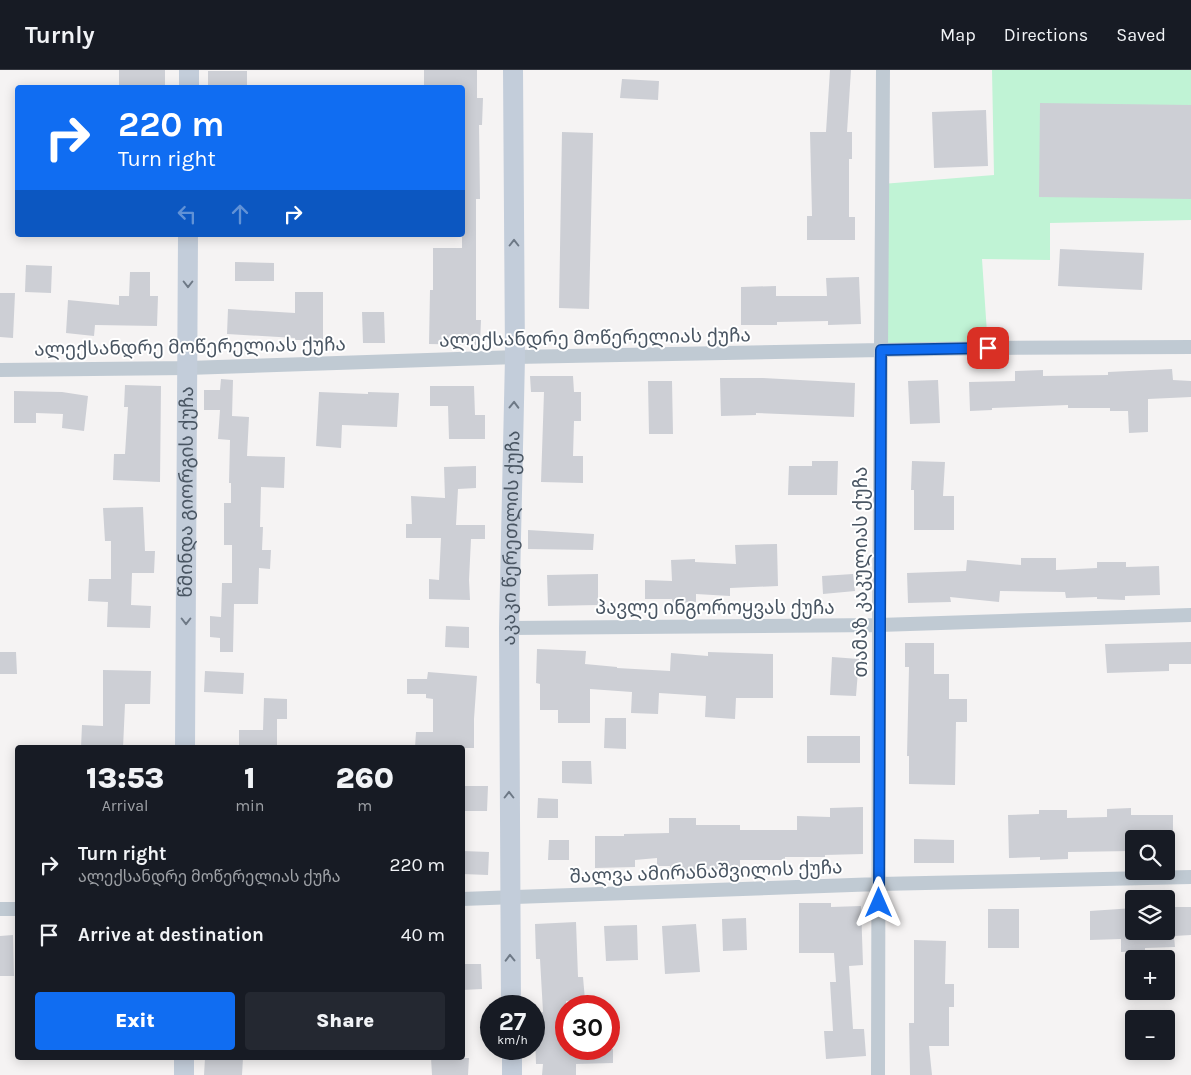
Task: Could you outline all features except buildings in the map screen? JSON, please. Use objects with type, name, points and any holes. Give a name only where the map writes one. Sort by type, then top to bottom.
[{"type":"main road","points":[[189,70],[189,85]]},
{"type":"main road","name":"აკაკი წერეთლის ქუჩა","points":[[511,995],[509,628],[515,357],[513,70]]},
{"type":"main road","name":"წმინდა გიორგის ქუჩა","points":[[185,745],[188,237]]},
{"type":"main road","points":[[184,1060],[184,1075]]},
{"type":"main road","points":[[512,1060],[512,1075]]},
{"type":"street","name":"თამაზ კაკულიას ქუჩა","points":[[878,1075],[883,70]]},
{"type":"street","name":"ალექსანდრე მოწერელიას ქუჩა","points":[[0,370],[187,368],[515,357],[881,350],[1191,347]]},
{"type":"street","name":"პავლე ინგოროყვას ქუჩა","points":[[509,628],[879,625],[1191,615]]},
{"type":"street","name":"შალვა ამირანაშვილის ქუჩა","points":[[465,899],[879,884],[1191,876]]},
{"type":"street","points":[[0,909],[15,909]]},
{"type":"green space","points":[[992,70],[1191,70],[1191,220],[1050,223],[1050,260],[982,259],[988,348],[881,350],[882,184],[994,175]]},
{"type":"route","points":[[879,903],[881,350],[988,348]]}]
